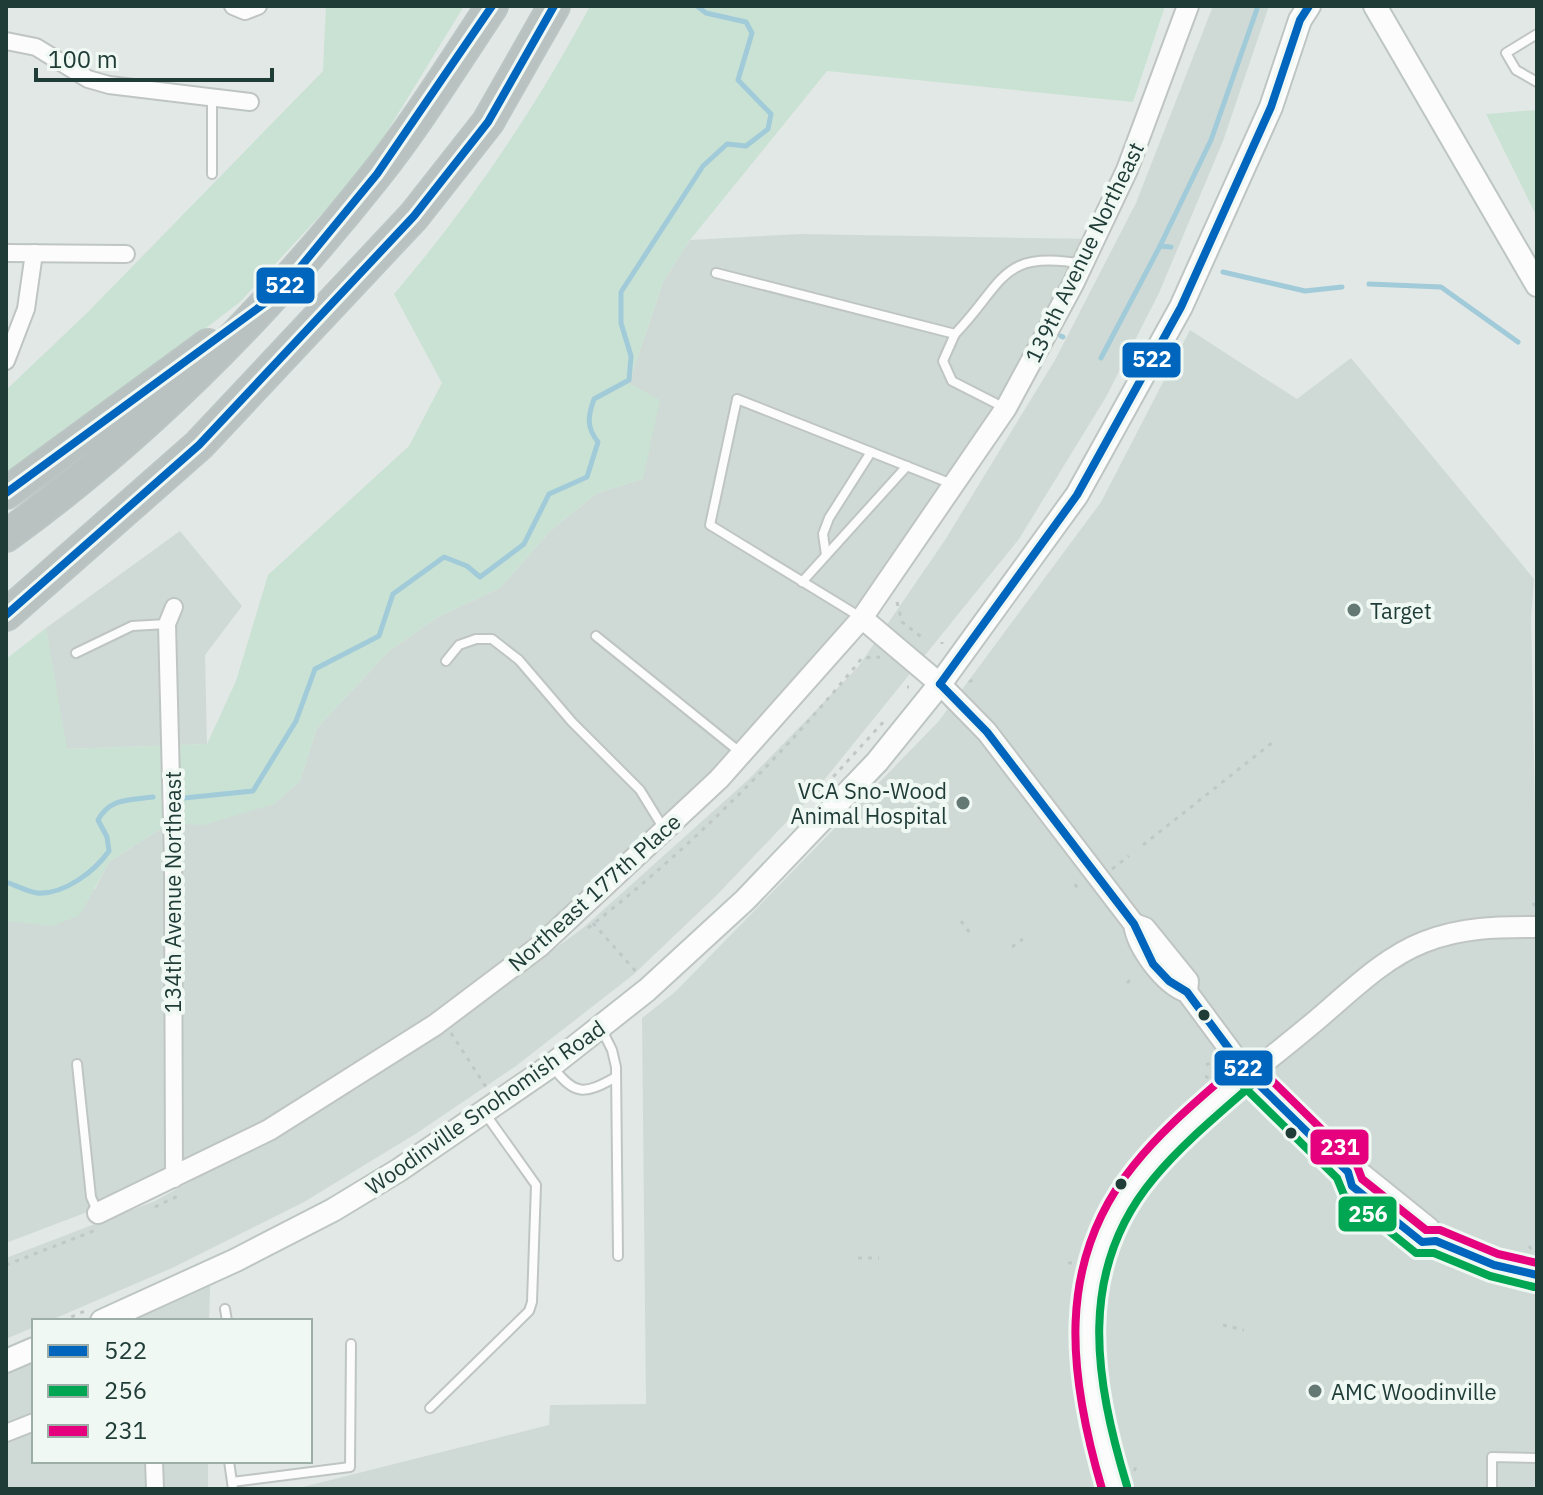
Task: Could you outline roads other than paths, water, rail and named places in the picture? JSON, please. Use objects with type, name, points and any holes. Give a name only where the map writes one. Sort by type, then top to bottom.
[{"type":"highway","points":[[6,536],[183,392],[280,292],[377,174],[492,6]]},
{"type":"highway","points":[[6,615],[199,445],[414,216],[488,122],[554,6]]},
{"type":"highway","points":[[6,493],[280,292]]},
{"type":"highway","points":[[6,600],[90,539]]},
{"type":"main road","name":"Woodinville Snohomish Road","points":[[95,1315],[213,1271],[333,1210],[552,1065],[601,1027],[745,900],[877,762],[940,684],[1077,495],[1181,307],[1271,107],[1300,20],[1309,6]]},
{"type":"main road","points":[[1375,6],[1537,285]]},
{"type":"main road","points":[[6,1361],[32,1350]]},
{"type":"street","points":[[233,6],[245,11],[258,6]]},
{"type":"street","name":"139th Avenue Northeast","points":[[980,444],[1006,408],[1083,264],[1147,121],[1188,6]]},
{"type":"street","points":[[6,41],[36,47],[88,79],[109,85],[250,102]]},
{"type":"street","points":[[6,253],[126,254]]},
{"type":"street","points":[[6,361],[26,309],[34,253]]},
{"type":"street","name":"Northeast 177th Place","points":[[98,1213],[174,1179],[330,1094],[443,1020],[540,946],[742,753],[862,618],[980,444]]},
{"type":"street","name":"134th Avenue Northeast","points":[[174,607],[167,624],[173,859],[174,1179]]},
{"type":"street","points":[[862,618],[940,684],[987,732],[1134,924],[1136,938],[1175,988],[1187,992],[1247,1073],[1348,1172],[1352,1186],[1422,1242],[1436,1241],[1494,1265],[1537,1275]]},
{"type":"street","points":[[1115,1489],[1086,1380],[1083,1330],[1089,1290],[1099,1256],[1120,1208],[1143,1172],[1247,1073],[1376,971],[1420,943],[1458,929],[1535,912]]},
{"type":"street","points":[[6,1433],[32,1423]]},
{"type":"street","points":[[154,1463],[155,1489]]},
{"type":"lane","points":[[1537,34],[1506,53],[1516,70],[1537,82]]},
{"type":"lane","points":[[212,98],[212,174]]},
{"type":"lane","points":[[1006,408],[952,381],[943,361],[955,334],[1014,265],[1038,259],[1083,264]]},
{"type":"lane","points":[[716,273],[955,334]]},
{"type":"lane","points":[[862,618],[710,525],[737,399],[953,484]]},
{"type":"lane","points":[[826,555],[823,534],[829,518],[871,452]]},
{"type":"lane","points":[[802,582],[907,466]]},
{"type":"lane","points":[[76,653],[132,626],[167,624]]},
{"type":"lane","points":[[596,636],[742,753]]},
{"type":"lane","points":[[446,661],[459,645],[476,639],[492,639],[519,660],[572,722],[640,790],[664,830]]},
{"type":"lane","points":[[601,1027],[612,1050],[616,1077],[618,1256]]},
{"type":"lane","points":[[77,1064],[91,1197],[98,1213]]},
{"type":"lane","points":[[552,1065],[568,1087],[584,1091],[595,1089],[616,1077]]},
{"type":"lane","points":[[430,1408],[529,1311],[532,1302],[536,1185],[484,1112]]},
{"type":"lane","points":[[225,1309],[227,1319]]},
{"type":"lane","points":[[229,1463],[233,1485],[350,1467],[351,1344]]},
{"type":"lane","points":[[1492,1489],[1492,1457],[1537,1458]]},
{"type":"waterway","points":[[184,798],[253,791],[296,721],[315,669],[379,636],[393,594],[444,557],[467,566],[480,577],[524,544],[549,494],[587,477],[598,442],[589,421],[594,399],[629,380],[631,356],[621,323],[621,292],[703,166],[727,144],[746,146],[768,129],[771,114],[738,80],[752,33],[746,22],[706,13],[697,6]]},
{"type":"waterway","points":[[1160,246],[1211,140],[1258,6]]},
{"type":"waterway","points":[[1101,358],[1160,246],[1171,247]]},
{"type":"waterway","points":[[1223,272],[1305,291],[1342,287]]},
{"type":"waterway","points":[[1369,284],[1441,287],[1518,342]]},
{"type":"waterway","points":[[6,882],[37,893],[68,886],[96,866],[109,851],[107,837],[98,820],[103,813],[121,801],[153,797]]},
{"type":"place","name":"Target","points":[[1354,610]]},
{"type":"place","name":"VCA Sno-Wood Animal Hospital","points":[[963,803]]},
{"type":"place","name":"AMC Woodinville","points":[[1315,1391]]}]
